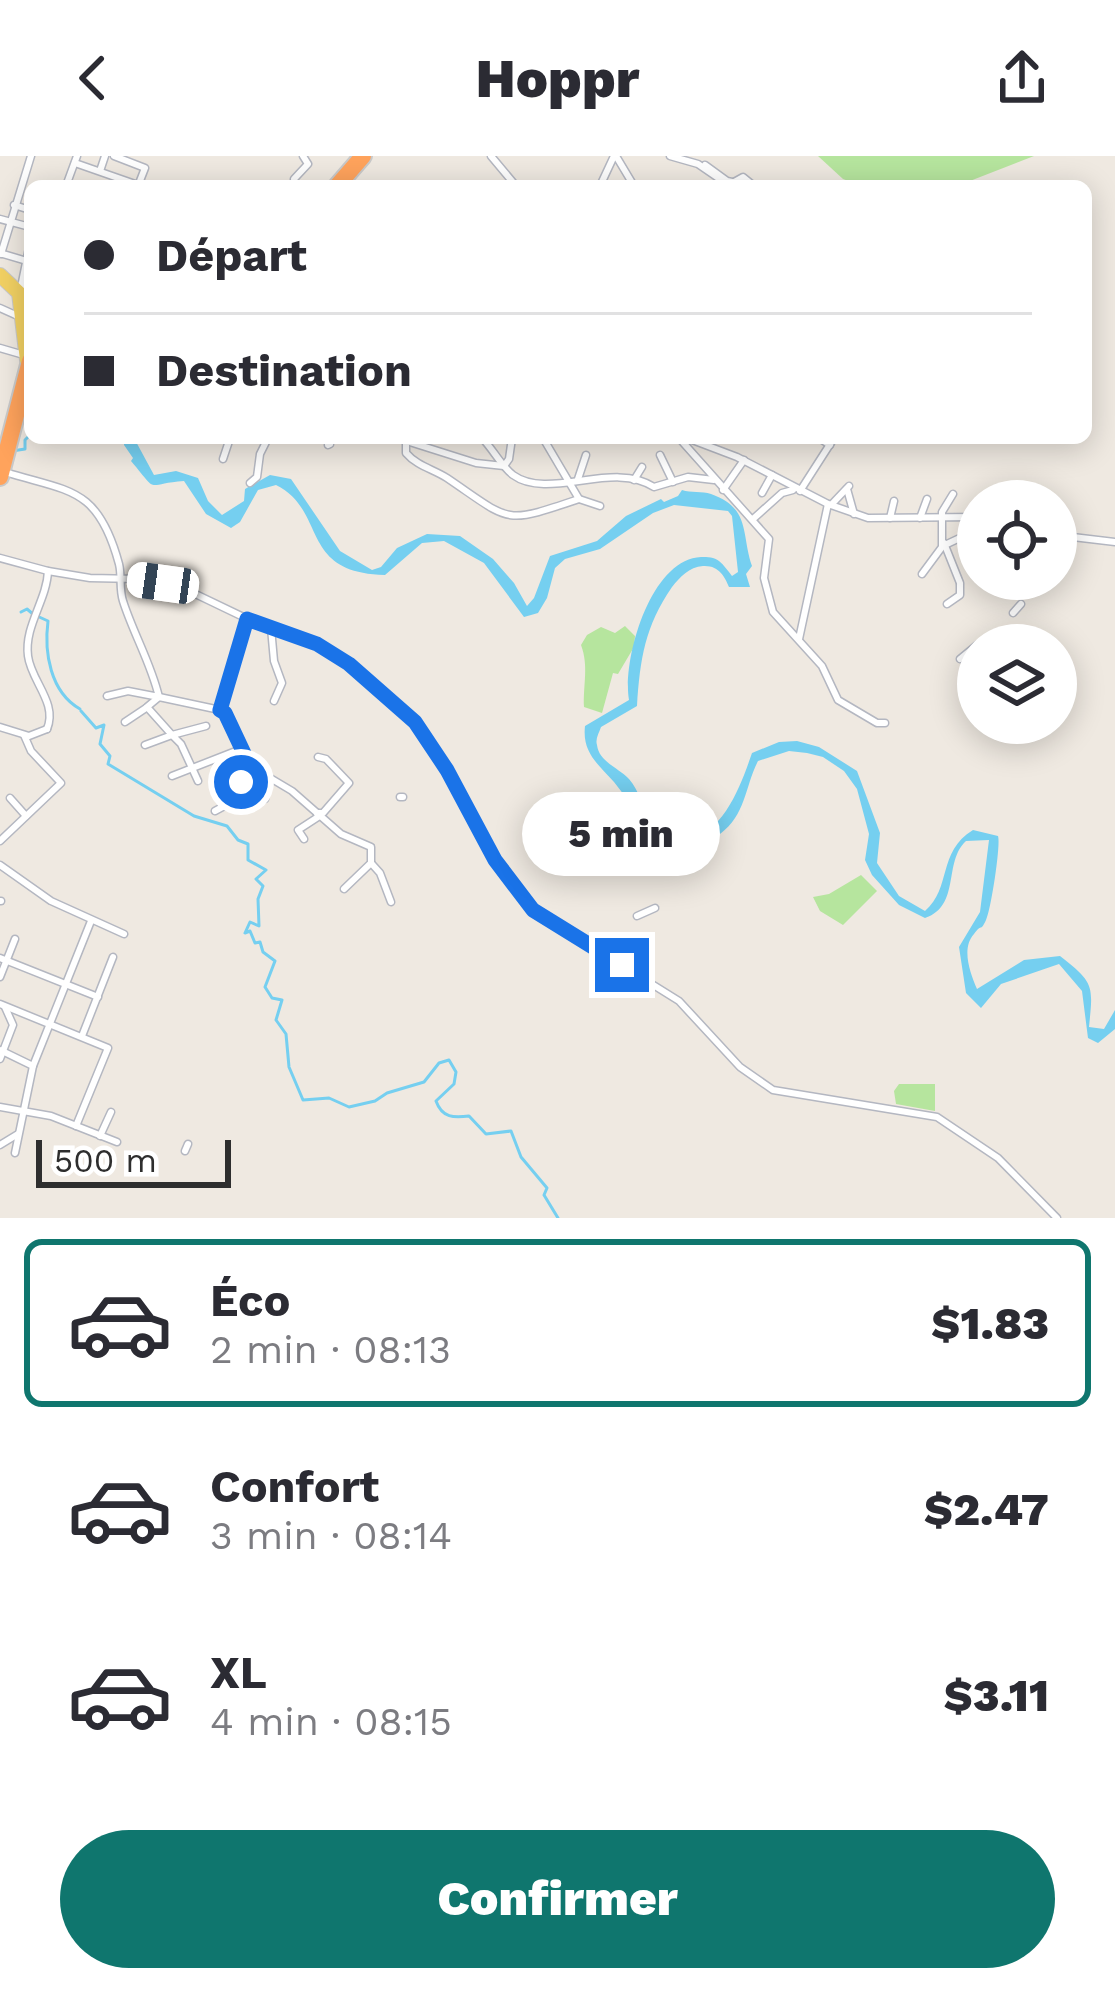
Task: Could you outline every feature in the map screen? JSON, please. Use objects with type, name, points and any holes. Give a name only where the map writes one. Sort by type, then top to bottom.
[{"type":"highway","points":[[342,180],[363,156]]},
{"type":"highway","points":[[3,463],[24,376]]},
{"type":"main road","points":[[0,275],[19,293],[24,312]]},
{"type":"street","points":[[100,172],[109,156],[146,168],[141,180]]},
{"type":"street","points":[[295,180],[308,164],[303,156]]},
{"type":"street","points":[[490,156],[510,180]]},
{"type":"street","points":[[616,156],[630,156]]},
{"type":"street","points":[[670,156],[726,180]]},
{"type":"street","points":[[76,159],[123,180],[129,162]]},
{"type":"street","points":[[0,253],[5,220],[24,191]]},
{"type":"street","points":[[14,205],[24,208]]},
{"type":"street","points":[[19,293],[24,275]]},
{"type":"street","points":[[223,459],[228,444]]},
{"type":"street","points":[[250,483],[257,477],[265,444]]},
{"type":"street","points":[[405,444],[410,459],[448,478],[496,513],[519,517],[579,499],[601,506]]},
{"type":"street","points":[[418,444],[476,463],[504,466]]},
{"type":"street","points":[[487,444],[523,480],[634,480],[654,487],[688,477],[714,480]]},
{"type":"street","points":[[504,466],[511,444]]},
{"type":"street","points":[[547,444],[574,480],[579,499]]},
{"type":"street","points":[[687,444],[769,538],[764,578],[767,600],[822,667],[838,700],[885,723]]},
{"type":"street","points":[[716,444],[798,490],[855,514],[957,516]]},
{"type":"street","points":[[753,519],[782,494],[798,490],[830,444]]},
{"type":"street","points":[[574,480],[586,455]]},
{"type":"street","points":[[660,455],[673,482]]},
{"type":"street","points":[[723,490],[744,460]]},
{"type":"street","points":[[3,463],[74,492],[92,508],[105,532],[123,602],[159,697]]},
{"type":"street","points":[[634,480],[642,467]]},
{"type":"street","points":[[762,493],[772,475]]},
{"type":"street","points":[[799,639],[829,505],[848,488],[855,514]]},
{"type":"street","points":[[947,604],[960,595],[944,544],[944,506],[953,494]]},
{"type":"street","points":[[920,518],[927,499]]},
{"type":"street","points":[[890,518],[894,502]]},
{"type":"street","points":[[841,518],[855,514]]},
{"type":"street","points":[[1077,538],[1115,542]]},
{"type":"street","points":[[922,574],[944,544],[957,539]]},
{"type":"street","points":[[0,558],[48,572],[139,579],[184,589],[247,619],[317,644],[373,683],[420,728],[495,860],[533,910],[679,1001],[740,1067],[773,1090],[937,1118],[998,1158],[1045,1214],[1057,1218]]},
{"type":"street","points":[[0,727],[24,735],[49,728],[51,715],[31,669],[27,640],[48,572]]},
{"type":"street","points":[[1013,613],[1021,604]]},
{"type":"street","points":[[247,619],[222,713],[265,800]]},
{"type":"street","points":[[271,628],[282,683],[274,701]]},
{"type":"street","points":[[107,696],[128,691],[222,713]]},
{"type":"street","points":[[124,722],[159,697]]},
{"type":"street","points":[[147,707],[172,735],[198,781]]},
{"type":"street","points":[[145,746],[206,726]]},
{"type":"street","points":[[0,841],[61,783],[31,751],[24,735]]},
{"type":"street","points":[[172,776],[242,748]]},
{"type":"street","points":[[317,813],[323,813],[349,783],[326,759],[318,757]]},
{"type":"street","points":[[215,811],[228,804],[251,768]]},
{"type":"street","points":[[251,768],[276,779],[340,834],[371,847],[371,863],[391,902]]},
{"type":"street","points":[[10,798],[26,816]]},
{"type":"street","points":[[304,839],[298,830],[318,817],[317,813]]},
{"type":"street","points":[[344,890],[371,863]]},
{"type":"street","points":[[0,866],[51,902],[124,934]]},
{"type":"street","points":[[637,916],[655,908]]},
{"type":"street","points":[[15,1153],[34,1066],[91,921]]},
{"type":"street","points":[[0,976],[3,959],[15,939]]},
{"type":"street","points":[[82,1036],[112,957]]},
{"type":"street","points":[[3,959],[98,997]]},
{"type":"street","points":[[2,1005],[108,1048],[76,1126]]},
{"type":"street","points":[[2,1005],[13,1025],[2,1054],[34,1066]]},
{"type":"street","points":[[0,1107],[22,1108],[118,1142]]},
{"type":"street","points":[[99,1136],[111,1112]]},
{"type":"street","points":[[0,1145],[18,1134]]},
{"type":"green space","points":[[818,156],[1034,156],[972,180],[843,179]]},
{"type":"green space","points":[[625,626],[635,636],[634,647],[618,674],[613,673],[602,713],[584,707],[581,645],[601,627],[615,633]]},
{"type":"green space","points":[[861,875],[877,891],[843,925],[820,911],[813,897],[829,894]]},
{"type":"green space","points":[[899,1084],[935,1084],[935,1111],[896,1104],[894,1091]]},
{"type":"water","points":[[137,444],[154,475],[176,471],[198,478],[208,501],[222,515],[244,501],[245,489],[270,475],[291,479],[340,551],[372,570],[381,567],[397,548],[427,534],[460,536],[493,559],[527,606],[550,556],[597,541],[626,516],[678,496],[682,490],[724,500],[742,523],[752,566],[746,574],[750,587],[729,587],[720,572],[709,566],[689,570],[675,583],[650,629],[637,706],[601,727],[597,743],[601,756],[629,779],[653,819],[673,832],[691,836],[719,820],[739,788],[752,753],[779,742],[819,747],[857,771],[880,833],[877,863],[899,896],[925,911],[939,892],[949,859],[962,839],[973,830],[998,836],[988,914],[967,953],[977,989],[1024,960],[1060,956],[1089,986],[1089,1027],[1104,1029],[1115,1010],[1115,1029],[1098,1043],[1088,1038],[1082,991],[1059,964],[1001,984],[981,1008],[966,993],[959,947],[980,912],[989,840],[966,841],[955,860],[943,904],[925,918],[899,905],[872,875],[865,860],[869,834],[857,789],[844,771],[823,757],[789,751],[758,761],[729,826],[703,842],[688,844],[673,840],[646,820],[592,757],[585,726],[629,700],[635,638],[667,575],[683,562],[701,557],[717,560],[732,576],[738,572],[728,511],[674,505],[653,513],[600,549],[565,559],[555,568],[538,613],[524,617],[484,563],[444,541],[422,543],[385,575],[357,572],[326,552],[303,510],[276,485],[258,490],[240,522],[231,528],[206,514],[184,481],[150,483],[124,445]]},
{"type":"waterway","points":[[12,451],[25,449],[25,444]]},
{"type":"waterway","points":[[21,612],[27,609],[34,615]]},
{"type":"waterway","points":[[37,616],[48,621],[48,658],[56,682],[80,709]]},
{"type":"waterway","points":[[81,711],[96,728],[104,725],[100,744],[110,756],[108,764],[194,816],[227,826],[248,844],[248,860],[266,870],[256,879],[263,886],[258,899],[259,926],[250,922],[245,933],[250,931],[255,943],[260,942],[263,952],[275,961],[265,987],[272,998],[282,1000],[276,1020],[286,1034],[289,1067],[303,1100],[329,1098],[349,1107],[375,1101],[424,1082],[439,1063],[449,1060],[456,1072],[454,1084],[436,1101],[439,1107],[449,1116],[469,1116],[486,1134],[511,1131],[521,1157],[547,1188],[544,1195],[558,1218]]},
{"type":"route","points":[[241,782],[250,766],[220,710],[247,619],[317,644],[349,664],[415,722],[447,770],[495,860],[533,910],[622,965]]}]
